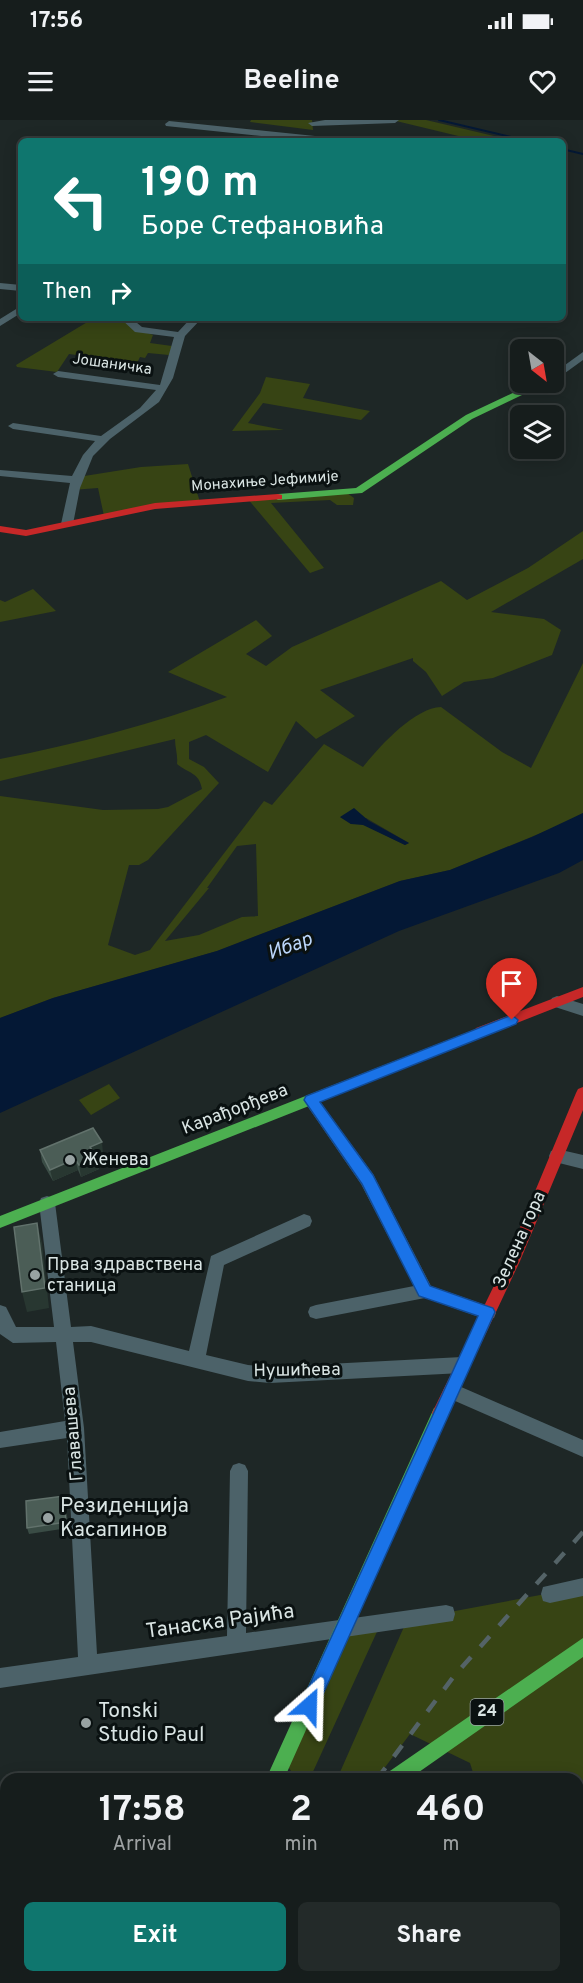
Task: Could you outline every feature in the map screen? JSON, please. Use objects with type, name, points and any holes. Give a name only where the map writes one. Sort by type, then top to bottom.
[{"type":"street","points":[[315,138],[312,121],[394,120]]},
{"type":"street","points":[[169,124],[297,138]]},
{"type":"street","points":[[0,286],[18,288]]},
{"type":"street","points":[[0,323],[18,311]]},
{"type":"street","points":[[128,321],[139,330],[180,335],[194,321]]},
{"type":"street","name":"Јошаничка","points":[[67,524],[76,480],[83,464],[104,439],[155,399],[175,357],[180,335]]},
{"type":"street","points":[[564,370],[583,355]]},
{"type":"street","name":"Јошаничка","points":[[58,374],[161,388]]},
{"type":"street","name":"Монахиње Јефимије","points":[[67,524],[156,506],[358,491],[469,417],[521,393]]},
{"type":"street","points":[[13,426],[104,439]]},
{"type":"street","points":[[0,473],[76,480]]},
{"type":"street","points":[[0,529],[26,532],[67,524]]},
{"type":"street","name":"Карађорђева","points":[[0,1222],[583,992]]},
{"type":"street","points":[[557,1002],[583,1010]]},
{"type":"street","name":"Зелена гора","points":[[278,1773],[345,1629],[462,1365],[513,1261],[583,1093]]},
{"type":"street","points":[[310,1100],[368,1179],[425,1291]]},
{"type":"street","points":[[557,1156],[583,1162]]},
{"type":"street","name":"Главашева","points":[[47,1203],[75,1428],[88,1665]]},
{"type":"street","points":[[196,1360],[217,1261],[304,1221]]},
{"type":"street","points":[[316,1312],[425,1291],[488,1312]]},
{"type":"street","name":"Нушићева","points":[[0,1312],[7,1331],[13,1335],[91,1334],[248,1373],[270,1375],[462,1365]]},
{"type":"street","points":[[452,1391],[583,1449]]},
{"type":"street","points":[[0,1440],[75,1428]]},
{"type":"street","points":[[236,1644],[239,1471]]},
{"type":"street","points":[[550,1594],[583,1587]]},
{"type":"street","name":"Танаска Рајића","points":[[0,1677],[446,1614]]},
{"type":"street","name":"24","points":[[402,1773],[583,1647]]},
{"type":"green space","points":[[251,120],[312,120],[313,130],[250,122]]},
{"type":"green space","points":[[392,120],[426,120],[502,138],[467,138]]},
{"type":"green space","points":[[89,321],[128,321],[139,330],[153,335],[150,343],[172,346],[169,355],[148,353],[145,358],[140,357],[137,363],[69,354],[57,372],[17,367],[16,365]]},
{"type":"green space","points":[[266,377],[310,384],[303,398],[370,411],[361,420],[263,403],[248,423],[284,430],[232,431],[260,393]]},
{"type":"green space","points":[[188,464],[200,502],[104,516],[98,488],[72,490],[78,477],[141,467]]},
{"type":"green space","points":[[347,493],[354,498],[353,505],[337,505],[330,500],[271,503],[324,568],[310,573],[247,498]]},
{"type":"green space","points":[[583,531],[583,559],[491,612],[544,619],[561,630],[552,655],[493,678],[464,682],[442,696],[426,672],[413,661],[413,658],[320,690],[355,716],[316,739],[296,721],[268,772],[206,735],[189,742],[189,759],[204,767],[219,783],[148,860],[139,865],[129,865],[108,945],[135,955],[150,950],[264,801],[272,805],[324,744],[363,767],[388,739],[409,721],[431,709],[441,707],[502,752],[531,768],[583,663],[583,813],[563,824],[450,870],[400,881],[217,951],[53,998],[0,1018],[0,796],[103,810],[158,809],[168,807],[202,789],[196,776],[177,764],[175,739],[0,781],[0,759],[115,732],[227,697],[168,672],[256,620],[272,636],[246,654],[266,666],[292,647],[441,581],[467,600],[528,568]],"holes":[[[340,817],[366,818],[409,843],[405,845],[363,824],[351,824]],[[256,844],[258,916],[242,917],[199,935],[165,941],[209,888],[207,888],[237,846]]]},
{"type":"green space","points":[[33,589],[56,611],[0,622],[0,600],[5,602]]},
{"type":"green space","points":[[109,1084],[120,1098],[91,1115],[79,1100]]},
{"type":"green space","points":[[583,1587],[583,1773],[473,1773],[470,1763],[410,1734],[381,1773],[340,1773],[407,1620]]},
{"type":"green space","points":[[381,1623],[312,1773],[292,1773],[284,1760],[345,1629]]},
{"type":"water","points":[[354,808],[369,821],[409,843],[405,845],[363,825],[351,824],[340,817]]},
{"type":"water","name":"Ибар","points":[[583,813],[583,860],[559,873],[399,931],[0,1113],[0,1018],[53,998],[217,951],[400,881],[450,870],[532,837]]},
{"type":"building","points":[[93,1128],[102,1142],[90,1147],[97,1158],[79,1165],[75,1159],[50,1170],[40,1150]]},
{"type":"building","points":[[37,1223],[45,1288],[22,1292],[14,1227]]},
{"type":"building","name":"Резиденција Касапинов","points":[[64,1496],[66,1522],[27,1528],[26,1501]]},
{"type":"waterway","points":[[439,120],[515,138]]},
{"type":"waterway","points":[[566,150],[583,154]]},
{"type":"railway","points":[[381,1773],[454,1676],[583,1532]]},
{"type":"traffic: fast","points":[[278,497],[358,491],[469,417],[521,393]]},
{"type":"traffic: fast","points":[[0,1222],[481,1032]]},
{"type":"traffic: fast","points":[[278,1773],[440,1413]]},
{"type":"traffic: fast","points":[[402,1773],[583,1647]]},
{"type":"traffic: jam","points":[[0,529],[26,533],[155,506],[278,497]]},
{"type":"traffic: jam","points":[[481,1032],[583,992]]},
{"type":"traffic: jam","points":[[440,1413],[513,1261],[583,1093]]},
{"type":"place","name":"Женева","points":[[70,1160]]},
{"type":"place","name":"Прва здравствена станица","points":[[35,1275]]},
{"type":"place","name":"Резиденција Касапинов","points":[[48,1518]]},
{"type":"place","name":"Tonski Studio Paul","points":[[86,1723]]},
{"type":"route","points":[[309,1706],[488,1312],[425,1291],[368,1179],[310,1100],[512,1020]]}]
